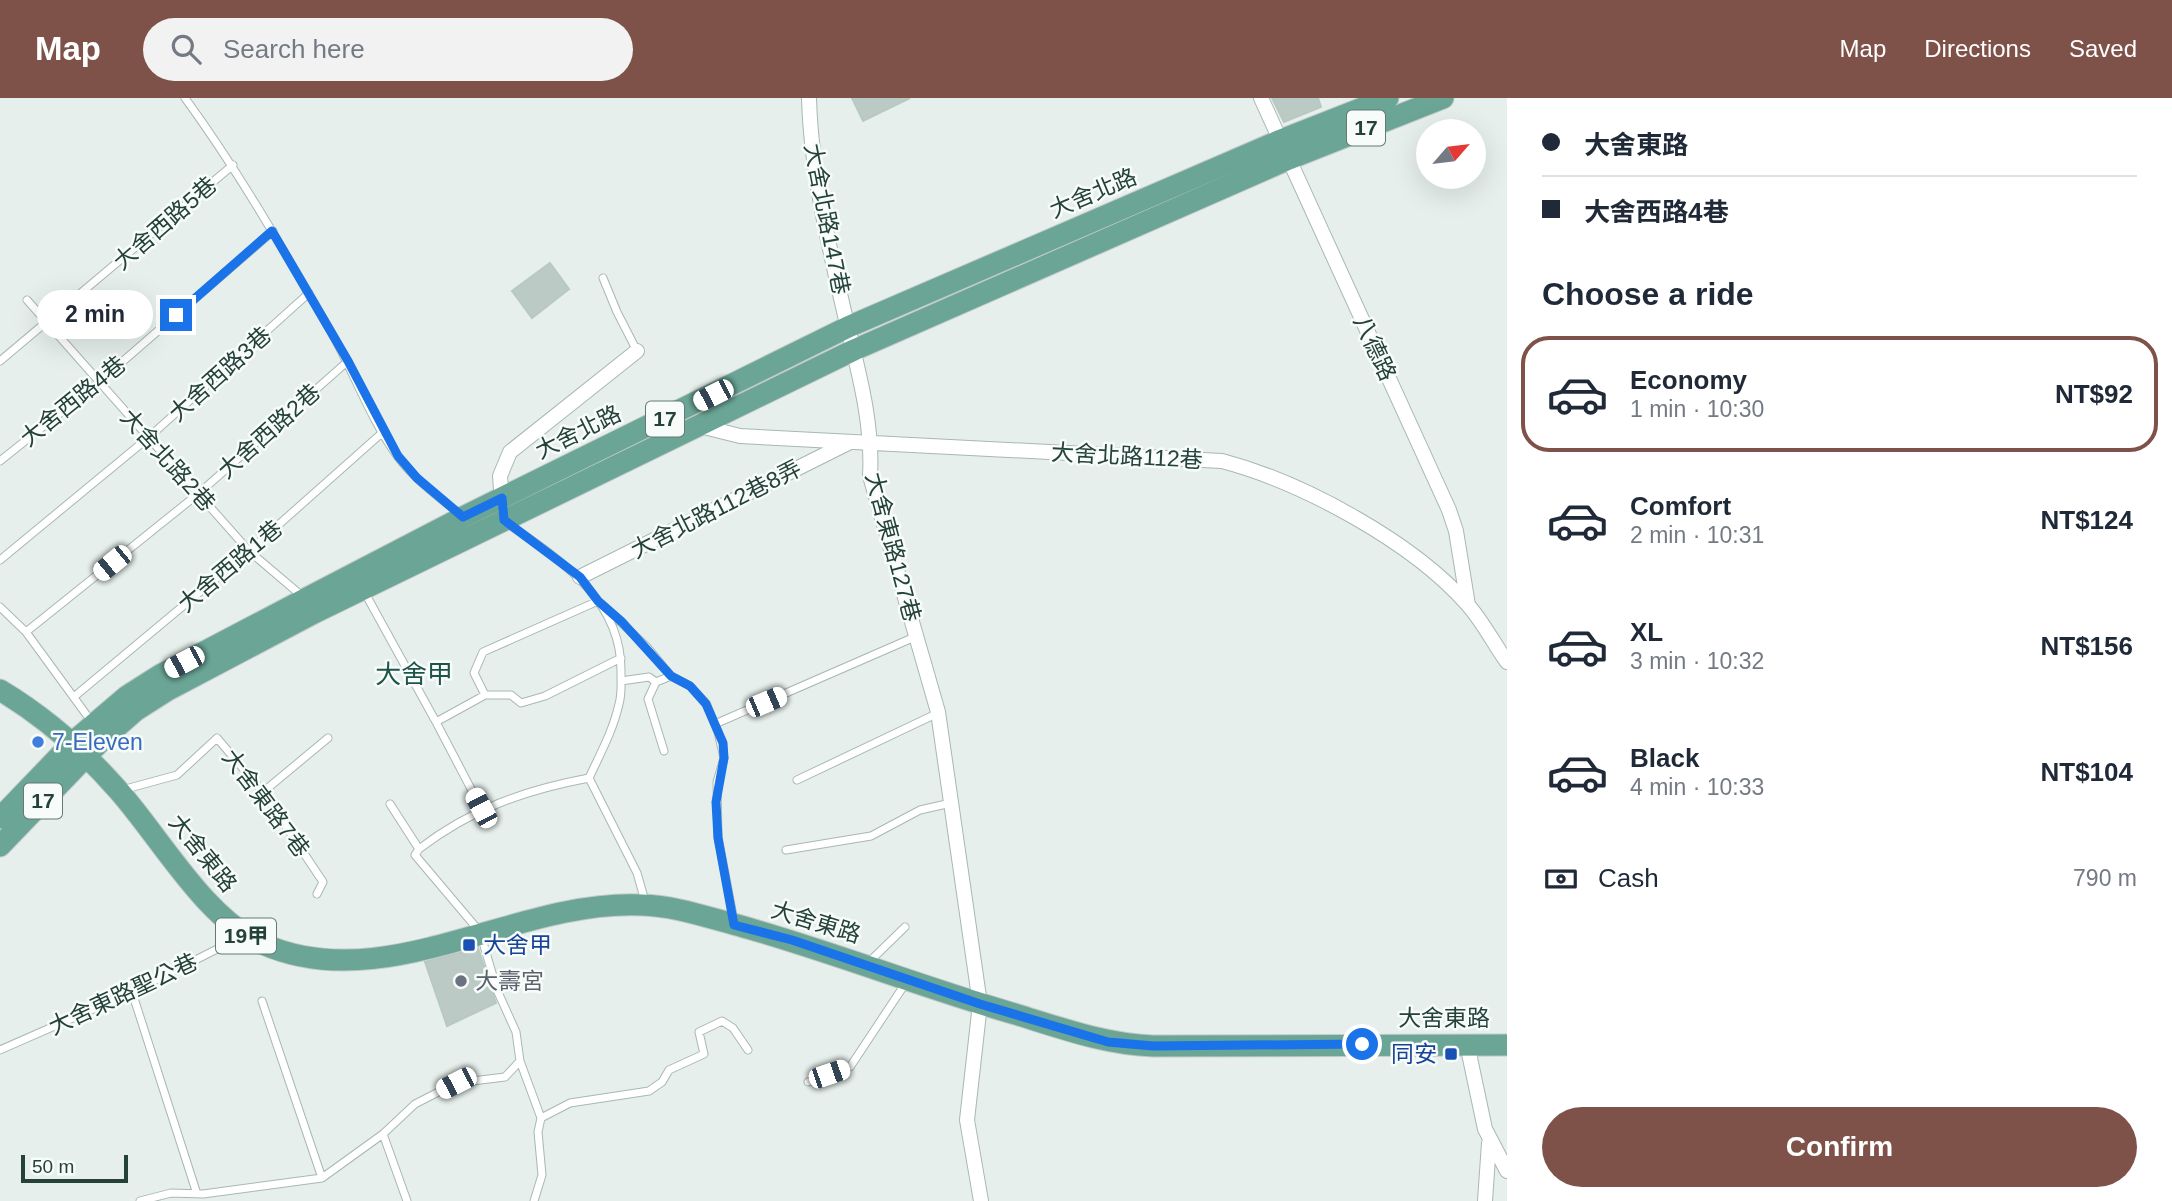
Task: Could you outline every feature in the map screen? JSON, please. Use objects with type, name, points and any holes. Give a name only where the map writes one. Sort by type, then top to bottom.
[{"type":"main road","name":"17","points":[[1285,149],[1388,98]]},
{"type":"main road","name":"17","points":[[1285,149],[1443,98]]},
{"type":"main road","name":"大舍北路","points":[[468,526],[504,520],[694,416],[851,339],[1285,149]]},
{"type":"main road","name":"大舍北路","points":[[79,749],[97,732],[310,606],[468,526],[502,498],[694,416]]},
{"type":"main road","name":"19甲","points":[[0,690],[32,709],[79,749]]},
{"type":"main road","name":"17","points":[[0,818],[79,749]]},
{"type":"main road","name":"17","points":[[0,846],[79,749]]},
{"type":"main road","name":"大舍東路","points":[[79,749],[119,790],[211,904],[244,936],[297,956],[323,962],[350,962],[401,955],[480,932],[602,904],[645,905],[670,908],[734,925],[1108,1042],[1130,1045],[1507,1045]]},
{"type":"street","name":"大舍北路147巷","points":[[809,98],[810,126],[830,245],[851,339]]},
{"type":"street","name":"八德路","points":[[1261,98],[1449,510],[1456,531],[1468,604]]},
{"type":"street","name":"大舍東路127巷","points":[[851,339],[872,442],[870,476],[938,712],[980,1004],[967,1120],[981,1201]]},
{"type":"street","points":[[504,520],[500,476],[503,463],[510,452],[637,351]]},
{"type":"street","name":"大舍北路112巷","points":[[694,416],[740,436],[1222,461],[1255,469],[1373,526],[1403,547],[1468,604],[1507,662]]},
{"type":"street","name":"大舍北路112巷8弄","points":[[580,577],[851,441]]},
{"type":"street","points":[[1467,1044],[1489,1143],[1485,1201]]},
{"type":"street","points":[[1489,1143],[1507,1171]]},
{"type":"lane","points":[[186,98],[233,165],[309,293],[398,456],[417,478],[468,526]]},
{"type":"lane","name":"大舍西路5巷","points":[[0,361],[48,324],[233,165]]},
{"type":"lane","name":"大舍西路4巷","points":[[0,461],[99,382],[272,231]]},
{"type":"lane","points":[[603,278],[637,351]]},
{"type":"lane","name":"大舍西路3巷","points":[[0,560],[148,438],[309,293]]},
{"type":"lane","name":"大舍北路2巷","points":[[27,300],[249,551],[310,606]]},
{"type":"lane","name":"大舍西路2巷","points":[[26,632],[198,494],[348,361]]},
{"type":"lane","name":"大舍西路1巷","points":[[75,696],[249,551],[383,432]]},
{"type":"lane","points":[[504,520],[580,577],[617,634],[621,658],[621,701],[611,732],[589,778]]},
{"type":"lane","points":[[359,581],[481,808]]},
{"type":"lane","points":[[598,601],[638,638],[671,676],[690,686],[706,704],[715,724],[724,758],[717,782],[718,838],[734,925]]},
{"type":"lane","points":[[485,695],[474,673],[483,652],[598,601]]},
{"type":"lane","points":[[0,607],[26,632],[75,696],[97,732]]},
{"type":"lane","points":[[715,724],[918,636]]},
{"type":"lane","points":[[436,722],[485,695],[511,695],[521,703],[545,696],[621,658]]},
{"type":"lane","points":[[664,751],[648,699],[656,682],[671,676]]},
{"type":"lane","points":[[621,681],[649,677],[656,682]]},
{"type":"lane","points":[[797,780],[938,712]]},
{"type":"lane","name":"大舍東路7巷","points":[[119,790],[177,775],[217,738],[263,792],[323,882],[317,894]]},
{"type":"lane","points":[[263,792],[328,738]]},
{"type":"lane","points":[[534,1201],[542,1175],[538,1132],[541,1118],[520,1062],[516,1032],[498,990],[480,932],[415,855],[419,849],[481,808],[547,786],[589,778]]},
{"type":"lane","points":[[589,778],[637,873],[645,905]]},
{"type":"lane","points":[[786,850],[871,836],[920,810],[951,803]]},
{"type":"lane","points":[[390,804],[419,849]]},
{"type":"lane","points":[[865,965],[905,927]]},
{"type":"lane","name":"大舍東路聖公巷","points":[[0,1050],[132,992],[244,936]]},
{"type":"lane","points":[[808,1082],[850,1067],[908,980]]},
{"type":"lane","points":[[132,992],[197,1194]]},
{"type":"lane","points":[[262,1001],[322,1178]]},
{"type":"lane","points":[[541,1118],[570,1103],[649,1091],[662,1082],[669,1070],[704,1054],[699,1032],[722,1021],[733,1028],[748,1050]]},
{"type":"lane","points":[[140,1201],[171,1193],[197,1194],[322,1178],[383,1133],[415,1104],[456,1083],[505,1077],[520,1062]]},
{"type":"lane","points":[[383,1133],[407,1201]]},
{"type":"building","points":[[852,98],[910,98],[863,121]]},
{"type":"building","points":[[1272,98],[1318,98],[1321,107],[1284,122]]},
{"type":"building","points":[[550,263],[569,289],[532,318],[512,291]]},
{"type":"building","name":"大壽宮","points":[[478,948],[496,1003],[447,1026],[425,962]]},
{"type":"place","name":"7-Eleven","points":[[38,742]]},
{"type":"place","name":"大舍甲","points":[[469,945]]},
{"type":"place","name":"大壽宮","points":[[461,981]]},
{"type":"place","name":"同安","points":[[1451,1054]]},
{"type":"district","name":"大舍甲","points":[[414,674]]},
{"type":"route","points":[[176,315],[272,231],[348,361],[383,432],[398,456],[417,478],[463,517],[502,498],[504,520],[580,577],[598,601],[646,646],[671,676],[690,686],[706,704],[723,743],[724,758],[717,782],[718,838],[734,925],[792,940],[980,1004],[1108,1042],[1153,1046],[1362,1044]]}]
